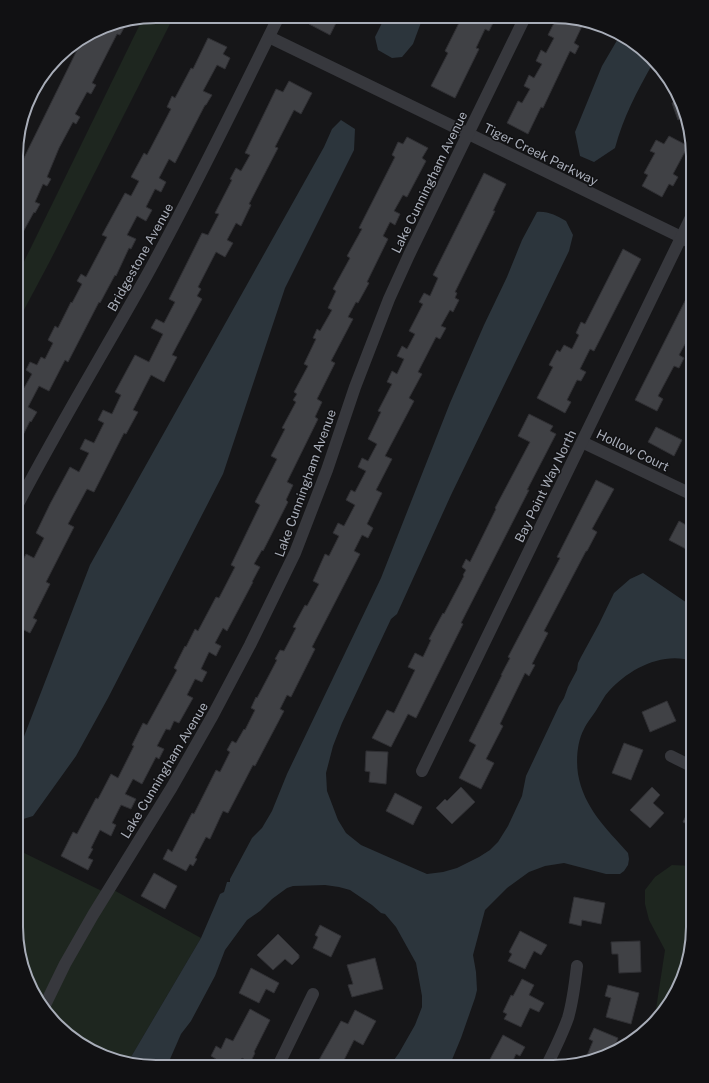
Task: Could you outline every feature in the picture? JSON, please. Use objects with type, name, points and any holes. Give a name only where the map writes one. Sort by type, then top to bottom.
[{"type":"street","name":"Bridgestone Avenue","points":[[23,494],[42,457],[147,275],[194,187],[276,23]]},
{"type":"street","name":"Lake Cunningham Avenue","points":[[46,1002],[65,964],[93,915],[214,716],[292,560],[308,522],[355,387],[389,299],[522,23]]},
{"type":"street","name":"Tiger Creek Parkway","points":[[269,37],[686,240]]},
{"type":"street","name":"Bay Point Way North","points":[[422,771],[686,227]]},
{"type":"street","name":"Hollow Court","points":[[582,442],[686,492]]},
{"type":"street","points":[[672,756],[686,763]]},
{"type":"street","points":[[550,1060],[562,1035],[568,1017],[573,998],[577,966]]},
{"type":"street","points":[[281,1060],[313,994]]},
{"type":"shaded area","points":[[170,23],[23,312],[23,264],[140,24]]},
{"type":"shaded area","points":[[382,23],[421,23],[413,44],[402,57],[392,58],[378,50],[375,37]]},
{"type":"shaded area","points":[[617,40],[634,50],[651,66],[631,105],[615,148],[594,162],[580,156],[575,132],[602,66]]},
{"type":"shaded area","points":[[341,120],[355,129],[354,150],[285,288],[223,474],[108,698],[76,756],[33,816],[23,819],[23,739],[90,565],[324,147],[332,129]]},
{"type":"shaded area","points":[[537,212],[549,213],[566,221],[573,235],[569,251],[451,495],[397,614],[391,619],[342,723],[333,746],[326,773],[327,791],[338,820],[346,833],[361,845],[427,874],[457,868],[490,850],[498,842],[508,826],[522,796],[526,776],[577,670],[578,663],[614,593],[630,579],[643,573],[686,602],[686,660],[670,658],[658,660],[636,669],[617,683],[606,695],[585,726],[578,745],[577,757],[578,774],[585,797],[597,817],[628,853],[628,865],[620,874],[606,874],[564,863],[545,866],[529,872],[507,888],[485,910],[473,955],[477,990],[452,1060],[394,1060],[415,1025],[422,1007],[422,996],[416,963],[396,927],[385,914],[381,913],[350,890],[325,885],[293,886],[287,888],[247,920],[225,950],[215,976],[191,1021],[181,1034],[170,1060],[131,1057],[201,938],[220,894],[224,892],[227,882],[230,882],[230,879],[252,838],[262,828],[272,811],[287,774],[381,578],[450,403],[507,277],[522,240]]},
{"type":"shaded area","points":[[23,852],[106,893],[110,888],[201,938],[131,1057],[105,1050],[75,1033],[62,1021],[50,1008],[33,978],[24,945]]},
{"type":"shaded area","points":[[672,865],[686,866],[686,936],[683,953],[679,970],[672,986],[664,1001],[654,1014],[656,1009],[665,950],[649,920],[645,904],[645,890],[655,877]]},
{"type":"building","points":[[309,23],[336,23],[330,35]]},
{"type":"building","points":[[459,23],[493,23],[489,31],[485,29],[476,48],[479,49],[455,98],[431,86],[448,53],[445,51]]},
{"type":"building","points":[[554,23],[582,27],[574,43],[579,46],[575,54],[570,51],[543,108],[541,107],[528,134],[507,123],[518,101],[522,103],[530,89],[524,86],[529,75],[534,78],[542,64],[536,61],[541,50],[546,53],[554,38],[548,35]]},
{"type":"building","points":[[124,28],[120,35],[117,34],[92,83],[96,85],[91,94],[87,92],[75,114],[80,117],[76,124],[73,122],[59,148],[47,177],[51,179],[47,186],[43,184],[35,202],[40,204],[23,232],[23,160],[78,48],[105,33]]},
{"type":"building","points":[[208,38],[227,47],[223,54],[230,58],[225,69],[217,65],[203,91],[212,95],[205,105],[175,163],[169,159],[159,178],[166,182],[161,192],[155,189],[146,207],[152,210],[146,221],[137,216],[127,235],[136,239],[131,249],[129,248],[116,276],[115,275],[100,303],[99,302],[68,362],[65,360],[49,391],[39,386],[28,407],[37,412],[31,422],[30,421],[23,435],[23,387],[32,374],[26,370],[30,362],[37,365],[41,357],[45,359],[53,343],[48,340],[55,326],[58,328],[82,284],[77,281],[81,274],[86,277],[107,237],[102,235],[125,193],[131,196],[139,181],[131,177],[144,153],[147,155],[171,109],[167,107],[172,96],[175,98],[191,68],[193,69]]},
{"type":"building","points":[[289,81],[312,93],[301,114],[294,110],[275,147],[278,148],[249,204],[251,205],[241,226],[236,223],[227,240],[233,243],[225,257],[216,252],[198,287],[201,289],[197,296],[202,299],[172,355],[177,357],[164,382],[151,375],[133,410],[138,412],[126,434],[124,433],[94,492],[87,489],[68,524],[74,527],[46,582],[50,584],[33,618],[37,620],[30,633],[24,630],[23,632],[23,560],[26,554],[34,558],[44,538],[36,533],[70,467],[79,472],[89,453],[80,449],[85,439],[94,443],[104,423],[98,420],[103,410],[112,414],[121,395],[115,392],[135,355],[149,362],[163,334],[151,328],[156,319],[164,323],[175,302],[169,299],[202,233],[208,235],[219,214],[215,213],[232,180],[230,179],[236,168],[241,171],[250,155],[245,153],[276,89],[283,92]]},
{"type":"building","points":[[675,102],[680,119],[678,120],[672,103]]},
{"type":"building","points":[[669,136],[685,145],[686,150],[673,174],[678,177],[673,186],[669,184],[662,197],[642,186],[648,175],[644,173],[655,153],[650,151],[656,140],[664,144]]},
{"type":"building","points":[[407,137],[428,148],[422,158],[426,161],[407,197],[403,195],[394,211],[400,214],[395,225],[390,222],[383,236],[388,239],[367,282],[369,283],[348,317],[353,319],[331,361],[335,363],[317,399],[322,402],[315,417],[318,419],[287,482],[293,485],[286,500],[288,502],[263,551],[262,550],[254,564],[260,567],[227,631],[223,628],[215,643],[221,646],[216,656],[209,652],[201,669],[207,672],[202,682],[195,679],[187,695],[193,698],[179,723],[174,721],[170,730],[166,729],[157,746],[164,749],[159,759],[156,757],[142,784],[133,779],[125,794],[136,799],[131,809],[121,805],[112,823],[116,825],[111,836],[100,830],[88,858],[93,860],[88,870],[61,856],[73,832],[77,834],[96,798],[98,799],[111,774],[118,778],[134,746],[132,745],[143,723],[147,725],[177,670],[174,668],[185,646],[186,647],[195,629],[198,631],[216,597],[219,598],[235,567],[231,565],[260,505],[255,502],[277,459],[271,456],[285,429],[282,428],[296,402],[293,400],[297,394],[294,392],[308,366],[304,364],[316,339],[313,338],[317,329],[320,331],[332,310],[328,308],[336,291],[333,289],[350,258],[347,256],[362,229],[359,228],[395,157],[392,155],[398,142],[403,144]]},
{"type":"building","points":[[484,173],[506,184],[493,211],[495,211],[455,292],[457,293],[455,298],[459,300],[453,312],[450,310],[441,326],[446,328],[440,339],[436,337],[418,372],[422,374],[409,398],[414,401],[385,456],[392,459],[376,490],[382,493],[367,524],[373,528],[368,538],[362,535],[354,551],[360,554],[312,647],[315,649],[291,697],[287,695],[280,709],[284,711],[255,766],[253,765],[228,813],[223,811],[210,839],[206,837],[195,858],[197,859],[193,866],[190,864],[186,871],[163,859],[168,849],[172,852],[192,813],[194,814],[216,770],[220,772],[230,752],[227,750],[232,741],[236,743],[244,729],[245,730],[255,710],[251,708],[277,660],[275,659],[280,650],[284,651],[296,628],[293,627],[319,584],[313,581],[325,554],[329,556],[339,536],[333,533],[338,523],[344,526],[355,505],[346,500],[351,490],[355,492],[366,471],[358,467],[362,458],[368,461],[377,444],[368,439],[381,412],[378,411],[392,384],[387,382],[392,371],[397,374],[404,359],[397,356],[402,346],[407,349],[415,334],[409,331],[423,304],[419,302],[424,293],[430,296],[438,278],[433,275]]},
{"type":"building","points":[[623,249],[641,259],[594,351],[590,349],[580,369],[586,372],[581,381],[577,380],[567,400],[571,402],[565,413],[537,398],[553,367],[549,365],[557,350],[560,352],[564,345],[572,349],[579,335],[576,333],[581,322],[585,324]]},
{"type":"building","points":[[686,299],[686,342],[679,355],[684,358],[679,368],[674,366],[658,396],[663,399],[657,411],[635,400]]},
{"type":"building","points":[[529,414],[553,426],[550,431],[556,434],[461,623],[463,624],[416,718],[408,714],[391,747],[372,738],[387,710],[394,713],[415,670],[408,667],[415,653],[423,657],[431,640],[429,639],[464,576],[463,575],[466,570],[462,567],[466,559],[470,562],[496,509],[495,508],[530,442],[518,436]]},
{"type":"building","points":[[656,427],[682,440],[674,456],[648,442]]},
{"type":"building","points":[[596,480],[614,489],[592,529],[597,532],[544,631],[548,633],[532,664],[535,665],[529,676],[525,673],[500,724],[503,726],[486,759],[494,763],[481,789],[459,778],[476,745],[469,741],[510,658],[508,657],[560,558],[557,557]]},
{"type":"building","points":[[679,521],[686,525],[686,549],[669,540]]},
{"type":"building","points":[[667,701],[676,721],[650,732],[642,712]]},
{"type":"building","points":[[624,743],[643,750],[631,780],[612,773]]},
{"type":"building","points":[[366,751],[388,752],[386,784],[369,782],[370,772],[365,771]]},
{"type":"building","points":[[461,787],[475,802],[452,824],[436,808],[445,799],[447,801]]},
{"type":"building","points":[[652,787],[660,795],[653,803],[664,813],[650,828],[630,810]]},
{"type":"building","points":[[395,793],[422,807],[413,825],[386,811]]},
{"type":"building","points":[[686,816],[686,824],[683,822]]},
{"type":"building","points":[[154,873],[177,886],[165,909],[141,896]]},
{"type":"building","points":[[574,897],[605,903],[601,924],[582,920],[581,926],[569,923]]},
{"type":"building","points":[[320,925],[341,936],[331,957],[313,948],[318,937],[315,935]]},
{"type":"building","points":[[520,931],[547,945],[541,955],[534,951],[525,969],[508,961],[512,954],[509,952]]},
{"type":"building","points":[[278,934],[299,955],[299,958],[292,965],[285,959],[273,970],[257,955]]},
{"type":"building","points":[[640,941],[641,972],[619,973],[618,954],[612,954],[611,942]]},
{"type":"building","points":[[375,958],[383,989],[352,997],[348,985],[353,984],[347,965]]},
{"type":"building","points":[[251,968],[279,983],[274,993],[266,989],[259,1003],[239,993]]},
{"type":"building","points":[[522,979],[534,985],[529,995],[544,1003],[539,1012],[530,1008],[521,1027],[504,1019],[507,1014],[503,1012],[511,995],[513,996]]},
{"type":"building","points":[[608,985],[639,993],[631,1024],[606,1017],[611,998],[605,996]]},
{"type":"building","points":[[250,1009],[270,1020],[252,1060],[245,1060],[242,1058],[241,1060],[215,1060],[211,1056],[216,1046],[221,1049],[226,1038],[233,1041]]},
{"type":"building","points":[[355,1010],[376,1021],[363,1045],[354,1040],[344,1060],[319,1060],[341,1021],[348,1024]]},
{"type":"building","points":[[594,1028],[618,1038],[616,1044],[604,1050],[587,1055],[593,1041],[589,1039]]},
{"type":"building","points":[[503,1035],[525,1047],[520,1056],[516,1054],[513,1060],[490,1060]]}]
